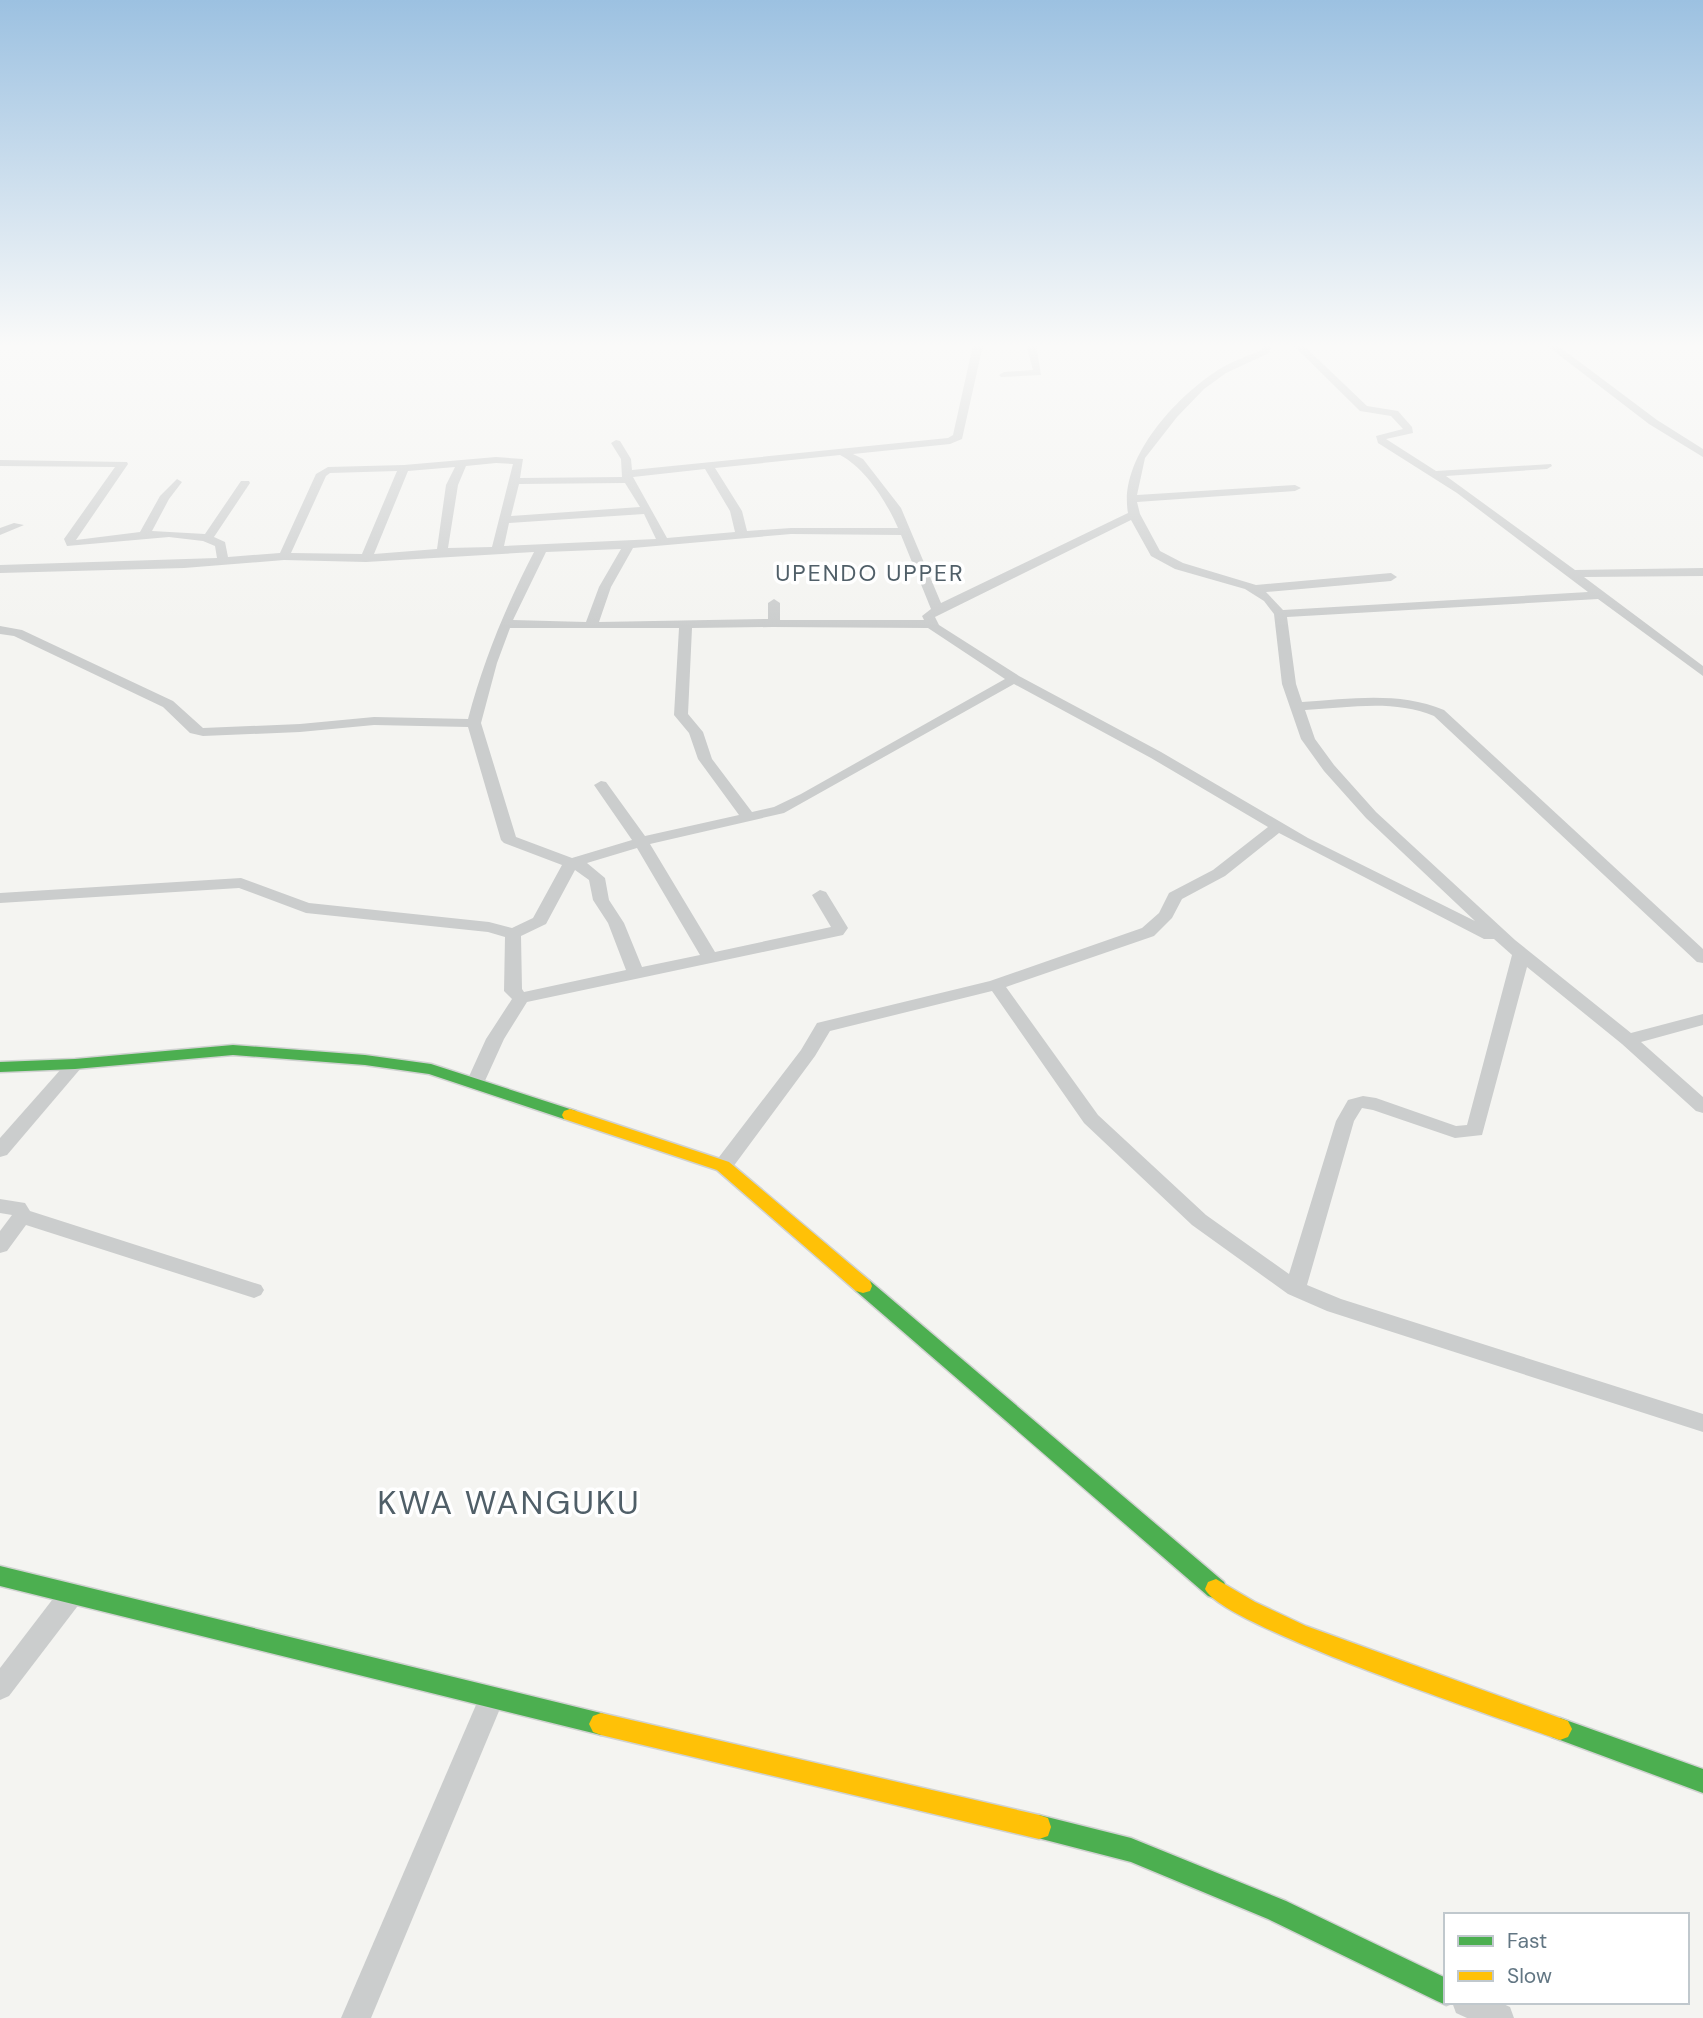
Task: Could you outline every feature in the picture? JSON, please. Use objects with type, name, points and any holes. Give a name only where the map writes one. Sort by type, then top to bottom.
[{"type":"street","points":[[515,481],[628,477],[954,439]]},
{"type":"street","points":[[1154,439],[1140,458],[1131,499],[1134,514],[1155,553],[1164,560],[1253,589],[1268,598],[1280,614],[1289,684],[1308,739],[1329,768],[1371,815],[1515,949],[1628,1040],[1703,1107]]},
{"type":"street","points":[[1382,439],[1461,491],[1703,672]]},
{"type":"street","points":[[1680,439],[1703,454]]},
{"type":"street","points":[[616,443],[626,459],[628,477],[663,542]]},
{"type":"street","points":[[842,453],[859,461],[895,508],[938,610]]},
{"type":"street","points":[[285,556],[321,474],[328,470],[519,461],[497,550]]},
{"type":"street","points":[[0,463],[123,464],[69,542],[176,534],[208,538],[221,544],[223,561]]},
{"type":"street","points":[[442,552],[452,485],[462,463]]},
{"type":"street","points":[[708,466],[736,511],[742,536]]},
{"type":"street","points":[[1434,474],[1546,466]]},
{"type":"street","points":[[366,558],[391,490],[404,468]]},
{"type":"street","points":[[143,537],[164,498],[177,482]]},
{"type":"street","points":[[208,538],[245,483]]},
{"type":"street","points":[[1131,499],[1294,488]]},
{"type":"street","points":[[506,520],[648,510]]},
{"type":"street","points":[[1134,514],[938,610],[928,616],[932,624],[1014,679],[1156,755],[1278,827],[1515,949]]},
{"type":"street","points":[[0,532],[18,525]]},
{"type":"street","points":[[0,569],[184,564],[285,556],[366,558],[442,552],[629,545],[791,531],[906,532]]},
{"type":"street","points":[[591,626],[606,587],[629,545]]},
{"type":"street","points":[[542,548],[505,624],[490,663],[474,723],[509,840],[586,868],[597,878],[601,901],[617,923],[636,973]]},
{"type":"street","points":[[1574,574],[1703,572]]},
{"type":"street","points":[[1253,589],[1391,577]]},
{"type":"street","points":[[1280,614],[1603,595]]},
{"type":"street","points":[[774,603],[774,623]]},
{"type":"street","points":[[686,623],[681,715],[696,732],[705,759],[749,818]]},
{"type":"street","points":[[505,624],[932,624]]},
{"type":"street","points":[[0,630],[17,633],[168,704],[195,730],[203,732],[300,729],[374,721],[474,723]]},
{"type":"street","points":[[0,898],[110,889],[242,883],[306,908],[489,927],[513,934],[540,921],[571,863],[641,842],[779,810],[1014,679]]},
{"type":"street","points":[[1297,706],[1409,703],[1428,707],[1439,713],[1703,958]]},
{"type":"street","points":[[601,785],[641,842],[711,959]]},
{"type":"street","points":[[723,1166],[809,1052],[824,1027],[996,985],[1148,932],[1166,915],[1175,896],[1219,873],[1278,827]]},
{"type":"street","points":[[475,1083],[495,1039],[521,998],[837,932],[840,928],[838,923],[820,895]]},
{"type":"street","points":[[513,934],[513,992],[521,998]]},
{"type":"street","points":[[1295,1289],[1345,1121],[1355,1104],[1376,1104],[1455,1132],[1475,1132],[1511,1001],[1515,949]]},
{"type":"street","points":[[996,985],[1091,1119],[1199,1220],[1295,1289],[1334,1305],[1703,1423]]},
{"type":"street","points":[[1628,1040],[1703,1019]]},
{"type":"street","points":[[0,1067],[75,1064],[233,1050],[365,1060],[431,1069],[723,1166],[1212,1587],[1247,1609],[1298,1633],[1703,1782]]},
{"type":"street","points":[[0,1150],[75,1064]]},
{"type":"street","points":[[0,1206],[18,1208],[22,1216],[254,1290]]},
{"type":"street","points":[[0,1246],[22,1216]]},
{"type":"street","points":[[0,1576],[491,1699],[1131,1850],[1277,1910],[1444,1991]]},
{"type":"street","points":[[0,1688],[71,1595]]},
{"type":"street","points":[[356,2018],[491,1699]]},
{"type":"street","points":[[1471,2004],[1499,2018]]},
{"type":"traffic: fast","points":[[0,1067],[75,1064],[233,1050],[365,1060],[431,1069],[570,1115]]},
{"type":"traffic: fast","points":[[863,1286],[1216,1589]]},
{"type":"traffic: fast","points":[[0,1576],[601,1724]]},
{"type":"traffic: fast","points":[[1560,1729],[1703,1781]]},
{"type":"traffic: fast","points":[[1039,1827],[1131,1850],[1277,1910],[1444,1991]]},
{"type":"traffic: slow","points":[[570,1115],[723,1166],[863,1286]]},
{"type":"traffic: slow","points":[[1216,1589],[1247,1609],[1298,1633],[1560,1729]]},
{"type":"traffic: slow","points":[[601,1724],[1039,1827]]},
{"type":"district","name":"UPENDO UPPER","points":[[870,573]]},
{"type":"district","name":"KWA WANGUKU","points":[[509,1502]]}]
